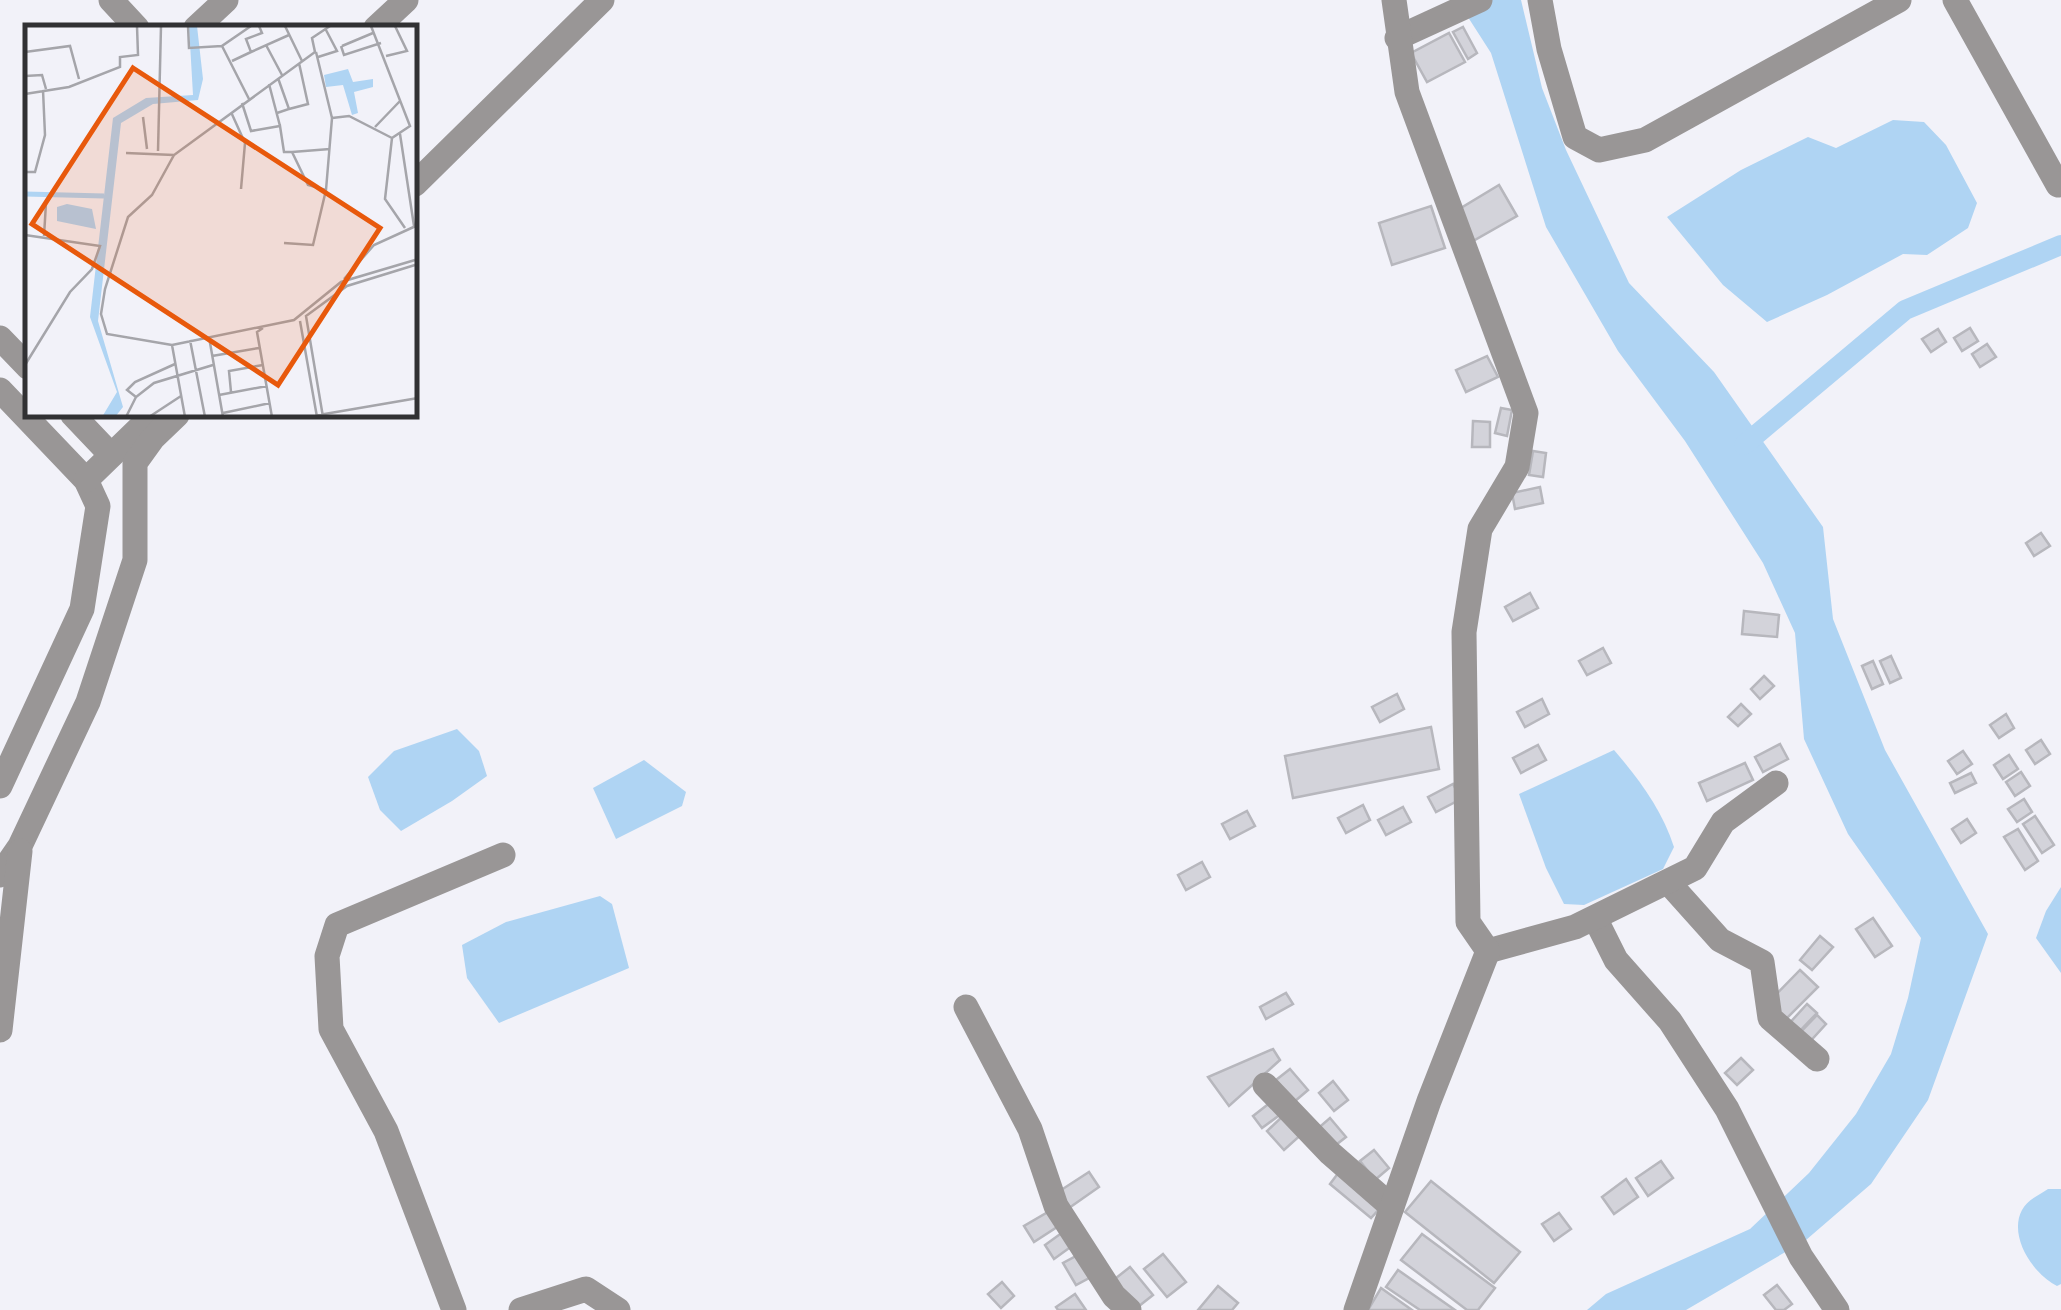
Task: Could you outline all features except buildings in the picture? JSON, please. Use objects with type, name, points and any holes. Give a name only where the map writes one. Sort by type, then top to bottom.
[{"type":"street","points":[[111,0],[133,25]]},
{"type":"street","points":[[199,25],[226,0]]},
{"type":"street","points":[[379,25],[406,0]]},
{"type":"street","points":[[1394,0],[1408,92],[1526,413],[1517,467],[1480,529],[1464,632],[1468,922],[1488,952]]},
{"type":"street","points":[[1397,38],[1480,0]]},
{"type":"street","points":[[1540,0],[1574,137],[1599,150],[1646,140],[1899,0]]},
{"type":"street","points":[[1955,0],[2058,185]]},
{"type":"street","points":[[418,181],[587,5]]},
{"type":"street","points":[[0,338],[25,364]]},
{"type":"street","points":[[0,390],[25,416]]},
{"type":"street","points":[[0,786],[82,609],[98,506],[86,480],[27,418]]},
{"type":"street","points":[[75,418],[110,455]]},
{"type":"street","points":[[86,480],[150,418]]},
{"type":"street","points":[[0,875],[20,846],[88,702],[135,560],[135,463],[174,418]]},
{"type":"street","points":[[1488,952],[1575,927],[1695,868],[1723,822],[1776,783]]},
{"type":"street","points":[[0,1030],[20,846]]},
{"type":"street","points":[[454,1310],[386,1131],[331,1029],[327,956],[337,925],[504,855]]},
{"type":"street","points":[[1668,882],[1720,940],[1762,962],[1770,1018],[1817,1058]]},
{"type":"street","points":[[1595,918],[1616,960],[1670,1021],[1728,1109],[1801,1258],[1837,1310]]},
{"type":"street","points":[[1356,1310],[1428,1101],[1488,952]]},
{"type":"street","points":[[966,1007],[1030,1130],[1056,1206],[1114,1296],[1129,1310]]},
{"type":"street","points":[[1265,1084],[1330,1153],[1392,1207]]},
{"type":"street","points":[[521,1310],[586,1290],[618,1310]]},
{"type":"water","points":[[1457,0],[1521,0],[1542,88],[1566,150],[1629,283],[1714,372],[1823,527],[1833,619],[1885,750],[1988,934],[1928,1100],[1871,1184],[1806,1240],[1686,1310],[1587,1310],[1606,1294],[1750,1229],[1809,1173],[1856,1114],[1891,1054],[1921,938],[1848,834],[1804,739],[1795,633],[1763,563],[1685,441],[1618,351],[1546,227],[1491,53]]},
{"type":"water","points":[[1893,120],[1924,122],[1946,145],[1977,203],[1968,228],[1927,255],[1903,254],[1767,322],[1723,285],[1667,217],[1741,170],[1808,137],[1836,148]]},
{"type":"water","points":[[457,729],[479,751],[487,776],[401,831],[380,810],[368,777],[394,751]]},
{"type":"water","points":[[1614,750],[1649,796],[1674,847],[1663,869],[1584,905],[1564,904],[1546,868],[1519,794]]},
{"type":"water","points":[[644,760],[686,792],[682,806],[616,839],[593,788]]},
{"type":"water","points":[[2061,887],[2061,973],[2036,938]]},
{"type":"water","points":[[600,896],[612,904],[629,968],[499,1023],[467,978],[462,945],[506,922]]},
{"type":"water","points":[[2048,1189],[2061,1189],[2061,1284],[2057,1286],[2032,1264],[2018,1231],[2024,1206]]},
{"type":"waterway","points":[[1744,445],[1905,310],[2061,245]]}]
